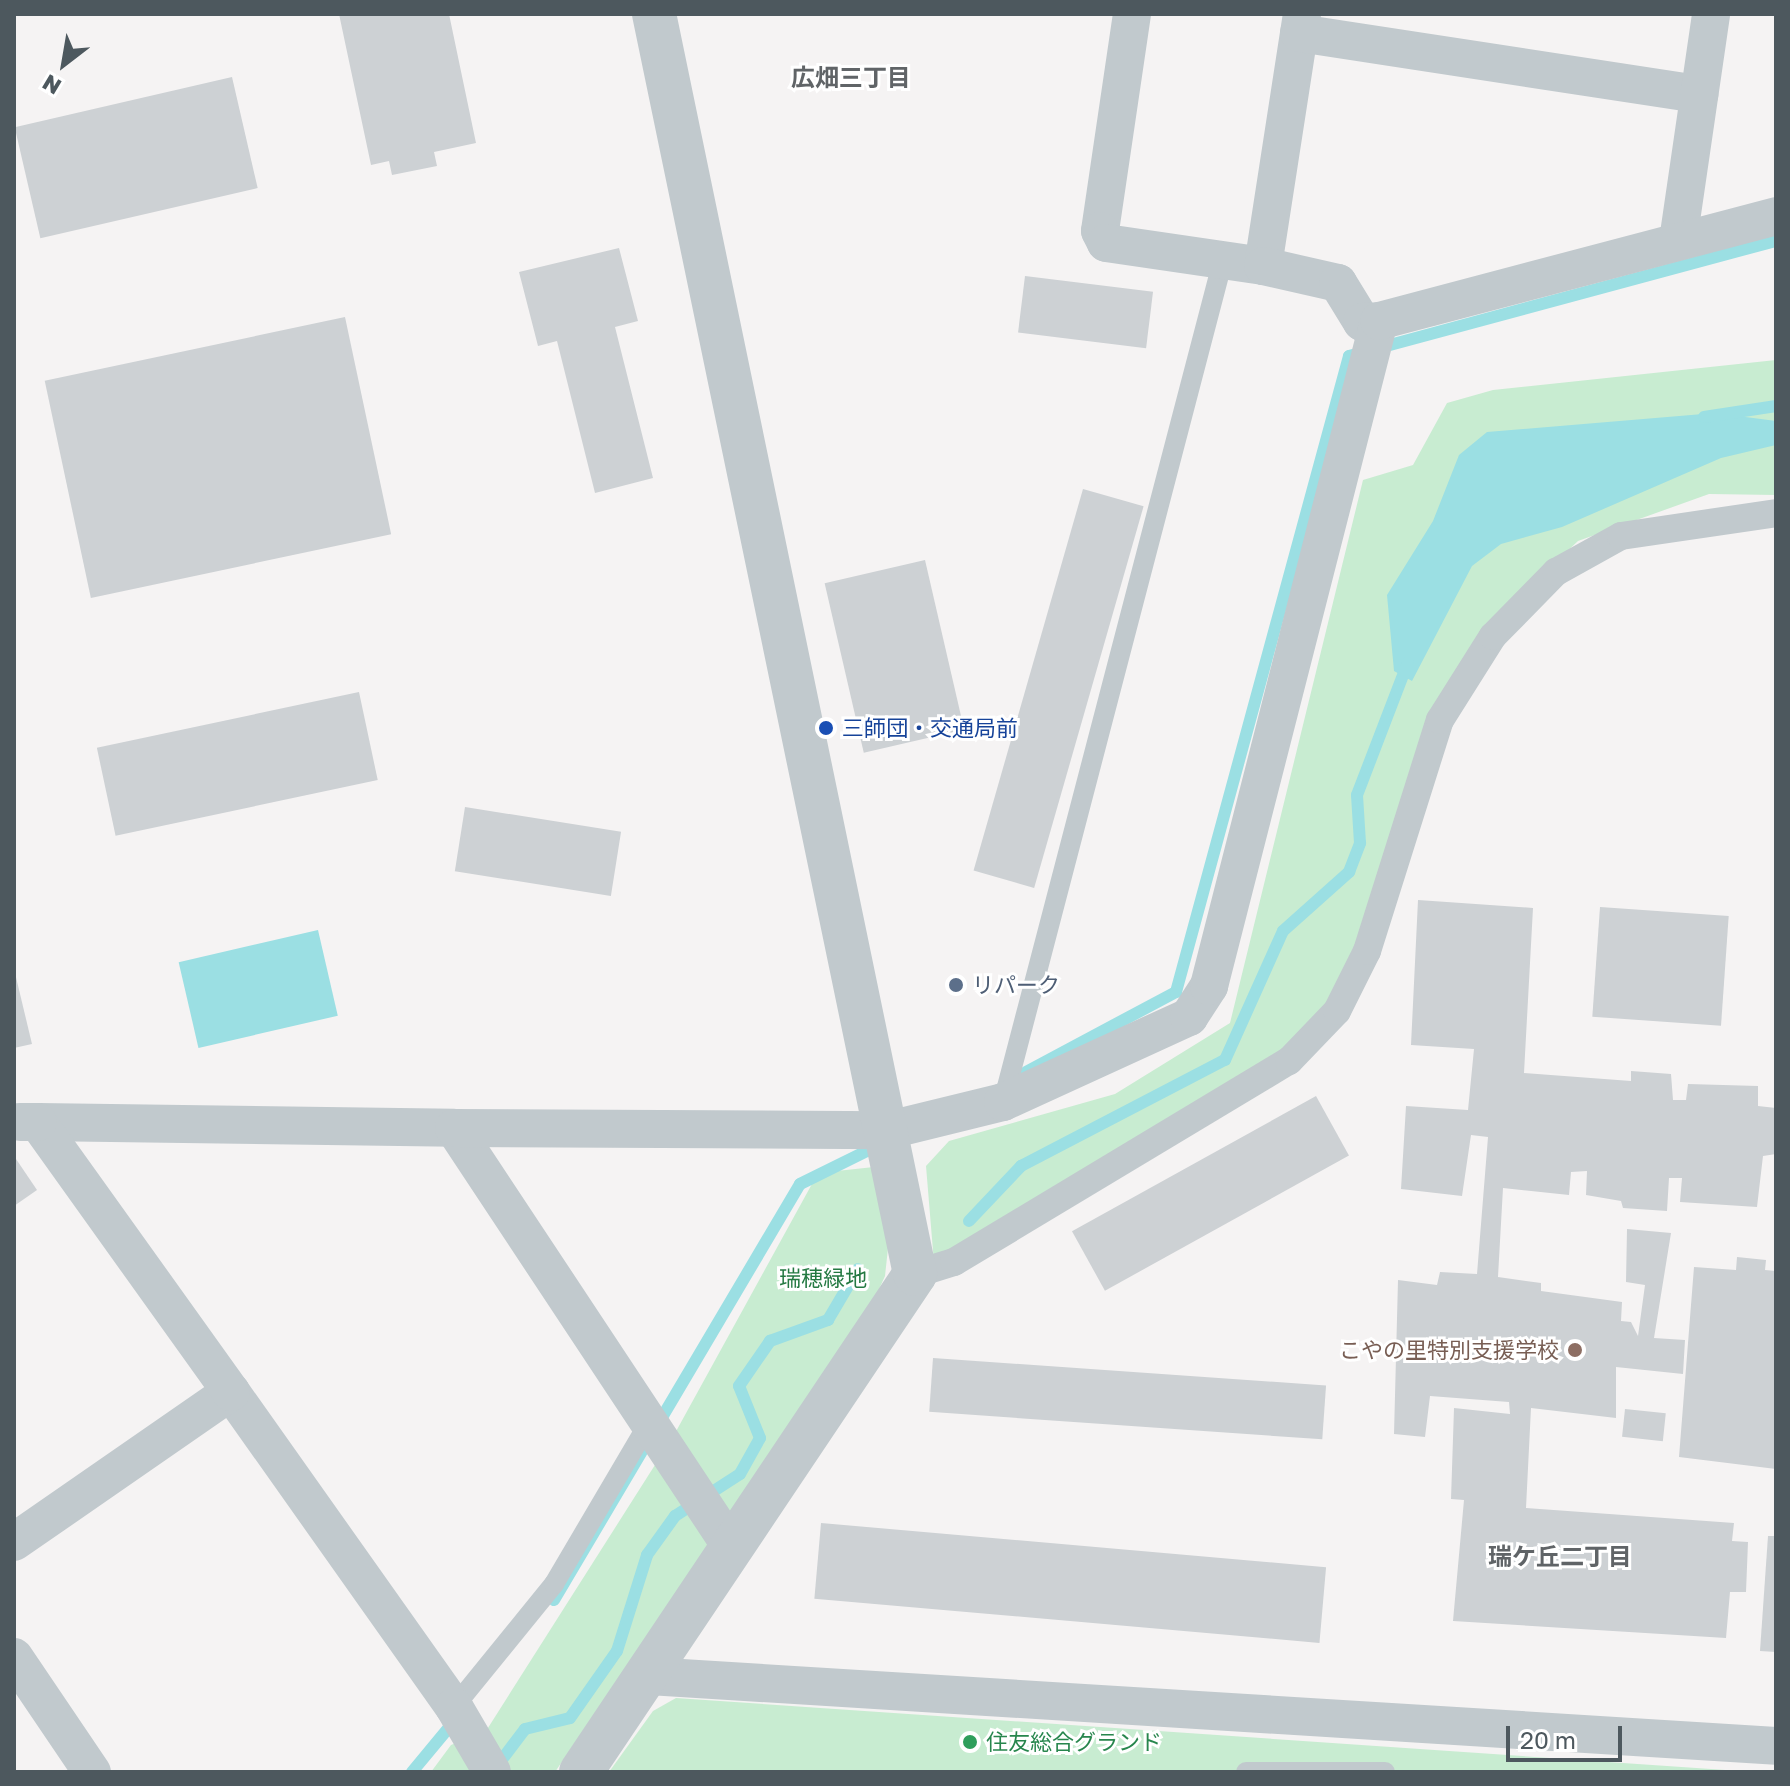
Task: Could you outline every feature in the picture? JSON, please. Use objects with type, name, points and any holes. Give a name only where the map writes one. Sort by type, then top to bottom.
[{"type":"street","points":[[654,14],[889,1130],[915,1274]]},
{"type":"street","points":[[1132,14],[1100,231],[1106,243],[1263,266],[1338,283],[1362,322],[1379,321],[1776,216]]},
{"type":"street","points":[[1678,241],[1711,14]]},
{"type":"street","points":[[1263,266],[1301,24],[1699,94]]},
{"type":"street","points":[[26,1122],[889,1130],[1003,1102],[1189,1017],[1209,986],[1379,321]]},
{"type":"street","points":[[581,1772],[649,1676],[915,1274],[954,1262],[1289,1061],[1337,1011],[1367,951],[1440,720],[1493,636],[1556,572],[1621,536],[1776,513]]},
{"type":"street","points":[[26,1122],[231,1392],[454,1707],[492,1772]]},
{"type":"street","points":[[454,1128],[647,1426],[732,1548]]},
{"type":"street","points":[[14,1542],[231,1392]]},
{"type":"street","points":[[14,1657],[92,1772]]},
{"type":"street","points":[[649,1676],[1776,1746]]},
{"type":"lane","points":[[1003,1102],[1223,260]]},
{"type":"lane","points":[[454,1707],[554,1584],[647,1426]]},
{"type":"lane","points":[[1246,1772],[1385,1772]]},
{"type":"green space","points":[[1776,360],[1776,495],[1709,494],[1578,541],[1486,628],[1334,1006],[1285,1058],[934,1263],[926,1166],[949,1141],[1115,1094],[1230,1023],[1363,480],[1413,465],[1447,403],[1493,390]]},
{"type":"green space","name":"瑞穂緑地","points":[[874,1167],[890,1230],[885,1276],[870,1309],[555,1772],[431,1772],[451,1745],[486,1731],[674,1435],[818,1173]]},
{"type":"green space","name":"住友総合グランド","points":[[676,1698],[1755,1772],[609,1772],[653,1711]]},
{"type":"water","points":[[1715,413],[1776,421],[1776,445],[1721,458],[1562,527],[1501,544],[1472,566],[1412,681],[1394,671],[1387,595],[1433,521],[1459,455],[1487,432]]},
{"type":"water","points":[[318,930],[338,1016],[198,1048],[179,962]]},
{"type":"building","points":[[339,14],[449,14],[476,143],[434,152],[437,166],[392,175],[389,161],[371,165]]},
{"type":"building","points":[[232,77],[258,188],[40,238],[15,127]]},
{"type":"building","points":[[619,248],[638,321],[615,327],[653,478],[595,493],[557,341],[538,346],[519,272]]},
{"type":"building","points":[[1025,276],[1153,292],[1146,348],[1018,333]]},
{"type":"building","points":[[345,317],[391,534],[91,598],[45,381]]},
{"type":"building","points":[[1083,489],[1144,506],[1034,888],[974,871]]},
{"type":"building","points":[[925,560],[964,730],[864,753],[825,583]]},
{"type":"building","points":[[359,692],[378,780],[116,836],[97,748]]},
{"type":"building","points":[[465,807],[621,832],[611,896],[455,871]]},
{"type":"building","points":[[1418,900],[1533,908],[1524,1073],[1631,1081],[1631,1071],[1671,1074],[1673,1100],[1686,1100],[1688,1084],[1758,1086],[1758,1106],[1776,1108],[1776,1154],[1763,1156],[1757,1207],[1680,1202],[1682,1178],[1669,1178],[1667,1211],[1623,1208],[1621,1201],[1586,1195],[1587,1171],[1571,1172],[1569,1195],[1503,1188],[1498,1277],[1541,1283],[1541,1291],[1622,1302],[1621,1321],[1631,1322],[1638,1336],[1645,1285],[1626,1282],[1627,1229],[1671,1233],[1654,1338],[1685,1340],[1683,1374],[1616,1367],[1616,1418],[1531,1408],[1526,1508],[1734,1523],[1732,1541],[1748,1542],[1746,1592],[1730,1592],[1726,1638],[1453,1621],[1464,1500],[1451,1499],[1454,1408],[1510,1414],[1509,1402],[1430,1396],[1425,1437],[1394,1434],[1398,1280],[1437,1285],[1440,1272],[1477,1274],[1488,1137],[1471,1135],[1462,1196],[1401,1189],[1406,1106],[1468,1110],[1474,1049],[1411,1045]]},
{"type":"building","points":[[1600,907],[1729,916],[1721,1026],[1592,1017]]},
{"type":"building","points":[[14,974],[32,1044],[14,1048]]},
{"type":"building","points":[[1316,1096],[1349,1155],[1105,1291],[1072,1231]]},
{"type":"building","points":[[14,1156],[37,1190],[14,1206]]},
{"type":"building","points":[[1737,1257],[1766,1260],[1765,1270],[1776,1271],[1776,1469],[1679,1457],[1694,1267],[1736,1270]]},
{"type":"building","points":[[933,1358],[1326,1385],[1322,1439],[929,1412]]},
{"type":"building","points":[[1625,1409],[1666,1413],[1663,1441],[1622,1437]]},
{"type":"building","points":[[821,1523],[1326,1567],[1319,1643],[814,1599]]},
{"type":"building","points":[[1768,1536],[1776,1536],[1776,1652],[1760,1651]]},
{"type":"waterway","points":[[1026,1072],[1176,992],[1349,356],[1776,241]]},
{"type":"waterway","points":[[1704,417],[1776,406]]},
{"type":"waterway","points":[[969,1221],[1021,1166],[1225,1060],[1283,931],[1349,872],[1360,843],[1357,795],[1408,662]]},
{"type":"waterway","points":[[554,1600],[800,1184],[881,1144]]},
{"type":"waterway","points":[[497,1766],[525,1729],[570,1718],[617,1651],[647,1555],[675,1516],[740,1474],[760,1438],[739,1386],[770,1341],[828,1320],[858,1269]]},
{"type":"waterway","points":[[412,1772],[456,1719]]},
{"type":"place","name":"三師団・交通局前","points":[[826,728]]},
{"type":"place","name":"リパーク","points":[[956,985]]},
{"type":"place","name":"こやの里特別支援学校","points":[[1575,1350]]},
{"type":"place","name":"住友総合グランド","points":[[970,1742]]},
{"type":"district","name":"広畑三丁目","points":[[851,77]]},
{"type":"district","name":"瑞ケ丘二丁目","points":[[1560,1556]]}]
